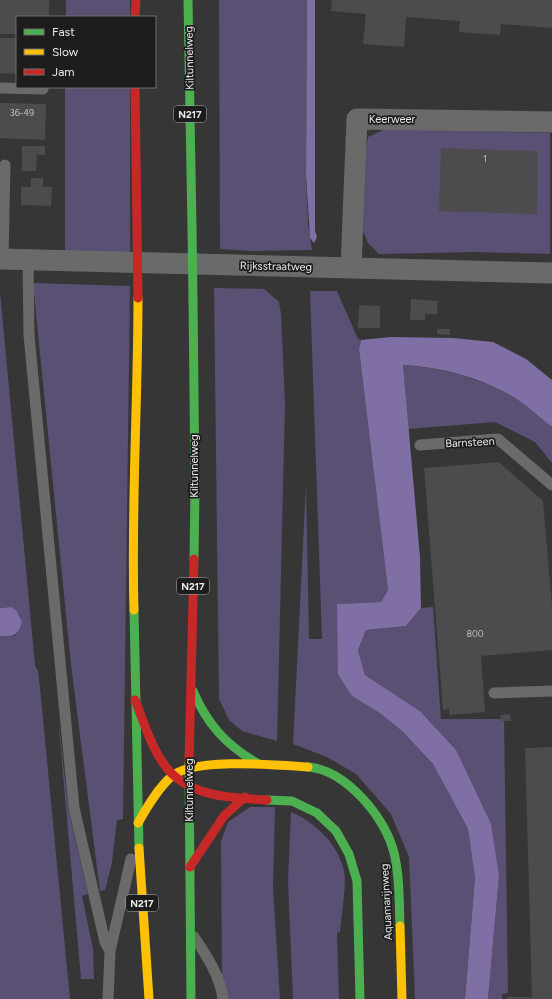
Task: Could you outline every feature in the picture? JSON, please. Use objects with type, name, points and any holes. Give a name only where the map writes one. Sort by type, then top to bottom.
[{"type":"main road","points":[[135,16],[136,0]]},
{"type":"main road","name":"Kiltunnelweg","points":[[188,0],[195,488],[189,786],[191,999]]},
{"type":"main road","name":"N217","points":[[135,88],[138,388],[133,496],[135,700],[139,862],[147,999]]},
{"type":"main road","points":[[191,685],[200,709],[213,730],[235,750],[257,763]]},
{"type":"main road","points":[[135,700],[160,757],[173,775],[189,786],[199,791],[218,796],[292,801],[300,803],[326,819],[338,832],[348,848],[354,864],[357,881],[360,999]]},
{"type":"main road","name":"Aquamarijnweg","points":[[138,823],[158,791],[173,775],[190,767],[257,763],[308,767],[326,771],[352,788],[385,828],[394,853],[398,882],[402,999]]},
{"type":"main road","points":[[190,867],[224,816],[245,798]]},
{"type":"street","name":"Keerweer","points":[[351,268],[357,119],[552,122]]},
{"type":"street","name":"Rijksstraatweg","points":[[1,259],[552,273]]},
{"type":"lane","points":[[0,88],[43,89]]},
{"type":"lane","points":[[1,259],[5,165]]},
{"type":"lane","points":[[28,259],[29,335],[74,808],[105,942],[110,951]]},
{"type":"lane","name":"Barnsteen","points":[[420,445],[498,439],[552,486]]},
{"type":"lane","points":[[494,693],[552,691]]},
{"type":"lane","name":"N217","points":[[108,999],[110,951],[125,893],[138,823]]},
{"type":"lane","points":[[190,931],[210,961],[222,990],[223,999]]},
{"type":"shaded area","points":[[66,0],[130,0],[130,16],[66,16]]},
{"type":"shaded area","points":[[219,0],[307,0],[306,174],[308,224],[312,250],[251,251],[220,249]]},
{"type":"shaded area","points":[[307,0],[315,0],[315,231],[317,237],[314,243],[310,238],[306,174]]},
{"type":"shaded area","points":[[65,88],[130,88],[130,252],[65,253]]},
{"type":"shaded area","points":[[385,129],[550,133],[550,254],[477,252],[379,254],[368,243],[363,231],[366,151],[368,137]]},
{"type":"shaded area","points":[[33,283],[130,286],[123,819],[117,820],[112,862],[105,890],[100,891],[71,665]]},
{"type":"shaded area","points":[[214,288],[264,289],[279,302],[281,314],[285,403],[277,741],[242,731],[229,720],[219,699]]},
{"type":"shaded area","points":[[310,291],[337,291],[358,339],[361,340],[359,349],[388,590],[381,602],[337,604],[352,696],[381,714],[402,731],[433,764],[468,829],[475,878],[465,999],[415,999],[409,857],[391,814],[356,774],[327,757],[293,744],[306,485],[309,639],[322,639]]},
{"type":"shaded area","points":[[0,292],[35,665],[38,671],[40,688],[70,999],[0,999],[0,636],[14,636],[18,633],[16,610],[12,607],[0,608]]},
{"type":"shaded area","points":[[391,337],[453,338],[493,342],[526,359],[552,380],[552,427],[520,401],[475,379],[432,368],[403,365],[420,557],[421,608],[406,626],[366,630],[358,650],[365,675],[420,711],[456,750],[491,824],[499,876],[488,999],[465,999],[475,878],[468,829],[433,764],[402,731],[381,714],[352,696],[338,674],[337,604],[381,602],[388,590],[359,349],[361,340]]},
{"type":"shaded area","points":[[403,365],[447,371],[461,375],[489,385],[520,401],[552,427],[552,463],[535,442],[495,422],[408,429]]},
{"type":"shaded area","points":[[12,607],[16,610],[22,622],[19,631],[12,636],[0,636],[0,608]]},
{"type":"shaded area","points":[[433,607],[441,719],[504,719],[508,993],[502,994],[502,999],[488,999],[499,876],[435,727],[420,711],[365,675],[358,650],[366,630],[406,626],[421,608]]},
{"type":"shaded area","points":[[58,716],[68,808],[88,894],[82,896],[93,949],[94,979],[81,979]]},
{"type":"shaded area","points":[[250,807],[275,807],[273,888],[280,999],[227,999],[222,979],[221,841],[228,822]]},
{"type":"shaded area","points":[[291,812],[309,822],[324,835],[337,852],[344,871],[344,892],[340,932],[337,933],[339,999],[293,999],[288,881]]},
{"type":"building","points":[[0,0],[49,0],[49,16],[16,16],[16,34],[0,34]]},
{"type":"building","points":[[332,0],[552,0],[552,28],[501,24],[500,35],[459,32],[460,21],[406,17],[404,47],[363,44],[366,14],[331,11]]},
{"type":"building","points":[[0,38],[16,38],[16,74],[0,73]]},
{"type":"building","points":[[0,103],[46,104],[45,140],[0,138]]},
{"type":"building","points":[[22,146],[45,146],[45,155],[37,155],[36,171],[22,171]]},
{"type":"building","points":[[441,148],[538,151],[537,214],[439,211]]},
{"type":"building","points":[[31,178],[43,178],[43,187],[52,187],[51,206],[21,205],[21,187],[31,187]]},
{"type":"building","points":[[411,299],[438,301],[437,314],[425,314],[425,320],[410,320]]},
{"type":"building","points":[[359,305],[380,306],[380,328],[358,328]]},
{"type":"building","points":[[437,329],[450,329],[450,335],[437,334]]},
{"type":"building","points":[[499,462],[543,501],[552,606],[552,650],[481,656],[485,712],[449,715],[449,709],[443,710],[424,468]]},
{"type":"building","points":[[510,714],[511,721],[501,721],[500,715]]},
{"type":"building","points":[[552,747],[552,999],[507,999],[507,997],[532,997],[525,748]]},
{"type":"traffic: fast","points":[[188,0],[192,227]]},
{"type":"traffic: fast","points":[[192,227],[193,299]]},
{"type":"traffic: fast","points":[[193,299],[195,488],[194,559]]},
{"type":"traffic: fast","points":[[134,610],[139,848]]},
{"type":"traffic: fast","points":[[193,691],[198,703],[211,724],[236,749],[257,763]]},
{"type":"traffic: fast","points":[[189,763],[191,999]]},
{"type":"traffic: fast","points":[[308,767],[322,770],[350,786],[362,798],[383,825],[390,839],[396,862],[399,890],[400,926]]},
{"type":"traffic: fast","points":[[267,800],[292,801],[317,813],[336,831],[349,854],[357,881],[360,999]]},
{"type":"traffic: slow","points":[[134,610],[133,532],[138,298]]},
{"type":"traffic: slow","points":[[138,823],[162,786],[172,776],[183,770],[217,764],[258,764],[308,767]]},
{"type":"traffic: slow","points":[[139,848],[149,999]]},
{"type":"traffic: slow","points":[[400,926],[402,999]]},
{"type":"traffic: jam","points":[[135,16],[136,0]]},
{"type":"traffic: jam","points":[[135,88],[137,226]]},
{"type":"traffic: jam","points":[[137,226],[138,298]]},
{"type":"traffic: jam","points":[[189,763],[194,559]]},
{"type":"traffic: jam","points":[[135,700],[156,752],[166,767],[176,777],[187,785],[212,794],[226,797],[267,800]]},
{"type":"traffic: jam","points":[[190,867],[224,816],[245,797]]}]
